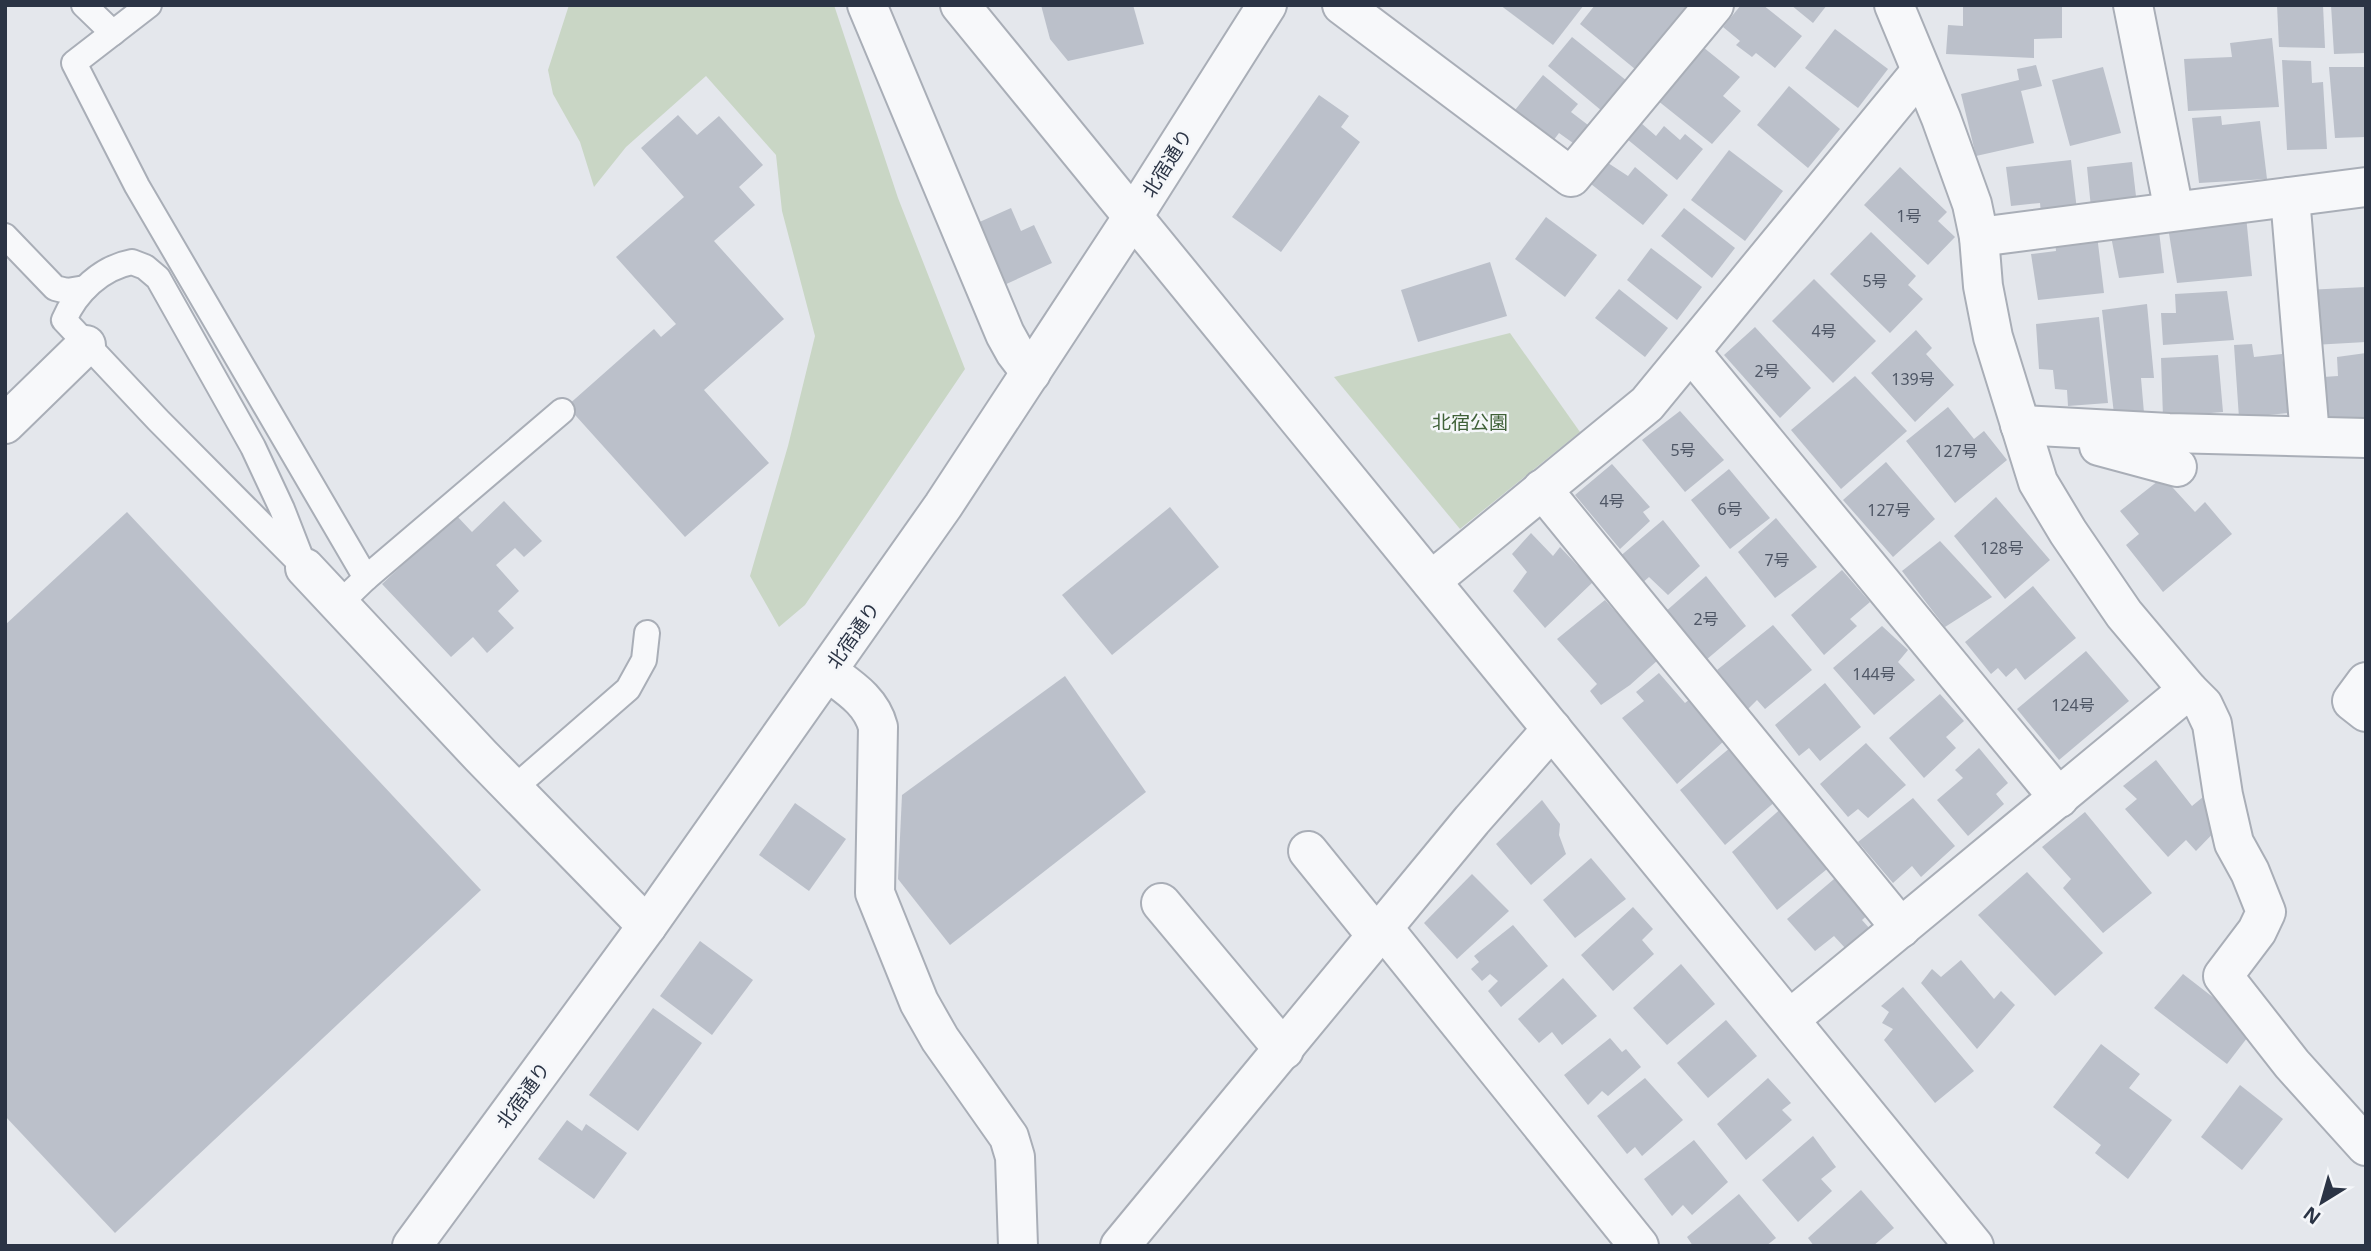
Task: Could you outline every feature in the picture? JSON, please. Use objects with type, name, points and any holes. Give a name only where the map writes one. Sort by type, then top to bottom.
[{"type":"street","points":[[867,5],[1005,334],[1014,352],[1031,373]]},
{"type":"street","points":[[960,5],[1974,1246]]},
{"type":"street","name":"北宿通り","points":[[417,1244],[647,926],[943,506],[1132,218],[1267,5]]},
{"type":"street","points":[[1342,5],[1571,177],[1714,5]]},
{"type":"street","points":[[1894,5],[1961,170],[1972,204],[1993,337],[2038,482],[2068,532],[2124,614],[2203,705],[2211,724],[2222,795],[2234,843],[2250,872],[2266,912],[2257,931],[2223,976],[2292,1064],[2366,1146]]},
{"type":"street","points":[[2133,5],[2174,211]]},
{"type":"street","points":[[1431,581],[1647,404],[1921,72]]},
{"type":"street","points":[[1979,237],[2366,187]]},
{"type":"street","points":[[2290,197],[2310,436]]},
{"type":"street","points":[[5,424],[75,333]]},
{"type":"street","points":[[1691,352],[2059,798]]},
{"type":"street","points":[[2020,425],[2095,430],[2366,438]]},
{"type":"street","points":[[2095,430],[2099,448],[2177,467]]},
{"type":"street","points":[[1542,489],[1901,928]]},
{"type":"street","points":[[305,568],[513,789],[647,926]]},
{"type":"street","points":[[827,671],[862,696],[875,713],[878,727],[874,892],[919,1002],[940,1040],[1009,1137],[1015,1157],[1018,1246]]},
{"type":"street","points":[[2366,682],[2352,701],[2366,712]]},
{"type":"street","points":[[1790,1019],[2188,690]]},
{"type":"street","points":[[1120,1246],[1472,820],[1552,729]]},
{"type":"street","points":[[1308,851],[1380,932],[1639,1246]]},
{"type":"street","points":[[1161,903],[1284,1049]]},
{"type":"lane","points":[[84,5],[113,33]]},
{"type":"lane","points":[[149,5],[74,63],[144,197],[366,578]]},
{"type":"lane","points":[[5,236],[55,288],[67,291],[85,288]]},
{"type":"lane","points":[[5,258],[305,568]]},
{"type":"lane","points":[[75,333],[68,311],[85,288],[108,269],[132,262],[145,267],[158,278],[253,447],[282,509],[305,568]]},
{"type":"lane","points":[[339,604],[562,411]]},
{"type":"lane","points":[[513,789],[628,689],[644,660],[647,633]]},
{"type":"green space","points":[[569,5],[834,5],[898,198],[965,369],[805,605],[779,627],[750,576],[788,446],[815,336],[782,211],[776,155],[706,76],[626,147],[594,187],[580,142],[553,94],[548,70]]},
{"type":"green space","name":"北宿公園","points":[[1510,333],[1580,432],[1460,529],[1334,377]]},
{"type":"building","points":[[1041,5],[1133,5],[1144,44],[1068,61],[1050,39]]},
{"type":"building","points":[[1500,5],[1584,5],[1553,45]]},
{"type":"building","points":[[1595,5],[1683,5],[1687,8],[1635,69],[1580,24]]},
{"type":"building","points":[[1741,5],[1763,5],[1802,36],[1775,68],[1756,53],[1752,57],[1736,45],[1740,41],[1723,27]]},
{"type":"building","points":[[1791,5],[1827,5],[1813,23]]},
{"type":"building","points":[[1963,5],[2062,5],[2062,38],[2034,39],[2034,58],[1946,54],[1948,25],[1963,26]]},
{"type":"building","points":[[2277,5],[2323,5],[2325,48],[2279,47]]},
{"type":"building","points":[[2331,5],[2366,5],[2366,53],[2334,54]]},
{"type":"building","points":[[1835,29],[1888,69],[1858,108],[1805,68]]},
{"type":"building","points":[[1572,37],[1627,81],[1602,111],[1548,66]]},
{"type":"building","points":[[2272,38],[2279,107],[2188,111],[2184,59],[2232,57],[2230,43]]},
{"type":"building","points":[[1698,43],[1740,77],[1723,96],[1741,111],[1712,144],[1652,96]]},
{"type":"building","points":[[2282,60],[2311,61],[2312,83],[2323,82],[2327,149],[2287,150]]},
{"type":"building","points":[[2036,65],[2042,86],[2021,91],[2034,143],[1976,156],[1961,94],[2019,80],[2017,69]]},
{"type":"building","points":[[2103,67],[2121,133],[2070,146],[2052,80]]},
{"type":"building","points":[[2329,67],[2366,67],[2366,137],[2335,138]]},
{"type":"building","points":[[1543,75],[1578,104],[1571,112],[1588,125],[1573,143],[1559,133],[1553,141],[1515,110]]},
{"type":"building","points":[[1789,86],[1840,129],[1808,168],[1757,125]]},
{"type":"building","points":[[1319,95],[1349,116],[1341,127],[1360,142],[1281,252],[1232,217]]},
{"type":"building","points":[[678,115],[697,135],[719,116],[763,165],[739,187],[755,205],[714,241],[784,319],[704,390],[769,463],[685,537],[567,406],[654,329],[661,337],[676,324],[616,257],[684,197],[641,148]]},
{"type":"building","points":[[2221,116],[2222,125],[2260,121],[2267,179],[2199,183],[2192,118]]},
{"type":"building","points":[[1641,123],[1656,136],[1664,126],[1680,140],[1685,134],[1703,149],[1677,180],[1627,139]]},
{"type":"building","points":[[1729,150],[1783,191],[1745,241],[1691,200]]},
{"type":"building","points":[[2071,160],[2077,210],[2041,214],[2040,203],[2011,206],[2006,167]]},
{"type":"building","points":[[2132,162],[2137,205],[2091,208],[2087,167]]},
{"type":"building","points":[[1608,163],[1628,176],[1635,167],[1668,195],[1643,225],[1591,184]]},
{"type":"building","points":[[1900,167],[1947,212],[1938,221],[1955,237],[1928,265],[1864,205]]},
{"type":"building","points":[[1011,208],[1021,231],[1034,225],[1052,263],[1002,286],[975,224]]},
{"type":"building","points":[[1684,208],[1735,248],[1712,278],[1661,236]]},
{"type":"building","points":[[2246,216],[2252,276],[2177,283],[2167,221]]},
{"type":"building","points":[[1546,217],[1597,255],[1565,297],[1515,259]]},
{"type":"building","points":[[2159,231],[2164,273],[2119,278],[2111,236]]},
{"type":"building","points":[[1871,232],[1916,276],[1908,285],[1923,299],[1890,333],[1830,274]]},
{"type":"building","points":[[2097,235],[2104,293],[2038,300],[2031,254],[2056,251],[2055,240]]},
{"type":"building","points":[[1651,248],[1702,287],[1677,320],[1627,280]]},
{"type":"building","points":[[1490,262],[1507,316],[1418,342],[1401,290]]},
{"type":"building","points":[[1814,279],[1876,341],[1833,383],[1772,321]]},
{"type":"building","points":[[2366,287],[2366,342],[2313,345],[2306,290]]},
{"type":"building","points":[[1619,289],[1668,328],[1645,357],[1595,318]]},
{"type":"building","points":[[2227,291],[2234,340],[2163,345],[2161,313],[2176,313],[2175,294]]},
{"type":"building","points":[[2147,304],[2154,378],[2141,378],[2144,413],[2114,414],[2102,310]]},
{"type":"building","points":[[2099,317],[2108,403],[2068,406],[2067,390],[2055,389],[2053,370],[2039,369],[2036,324]]},
{"type":"building","points":[[1755,327],[1811,388],[1780,418],[1724,355]]},
{"type":"building","points":[[1916,330],[1932,348],[1926,354],[1954,385],[1915,422],[1871,373]]},
{"type":"building","points":[[2252,344],[2254,357],[2282,354],[2289,413],[2239,418],[2234,345]]},
{"type":"building","points":[[2366,353],[2366,418],[2327,420],[2323,377],[2338,376],[2337,357]]},
{"type":"building","points":[[2218,355],[2223,412],[2163,417],[2161,358]]},
{"type":"building","points":[[1855,376],[1907,431],[1841,489],[1791,430]]},
{"type":"building","points":[[1948,407],[1974,439],[1984,431],[2007,460],[1955,503],[1906,441]]},
{"type":"building","points":[[1680,411],[1724,460],[1685,492],[1642,440]]},
{"type":"building","points":[[1886,462],[1935,519],[1893,557],[1843,500]]},
{"type":"building","points":[[1612,464],[1650,507],[1643,512],[1650,521],[1620,549],[1575,495]]},
{"type":"building","points":[[1729,469],[1770,518],[1730,549],[1691,500]]},
{"type":"building","points":[[2163,477],[2195,512],[2205,502],[2232,534],[2163,592],[2126,545],[2139,534],[2120,511]]},
{"type":"building","points":[[1996,497],[2050,560],[2005,599],[1954,536]]},
{"type":"building","points":[[504,501],[542,541],[524,557],[515,548],[496,565],[519,591],[498,611],[514,628],[487,653],[473,637],[451,657],[382,584],[456,515],[472,532]]},
{"type":"building","points":[[1170,507],[1219,567],[1112,655],[1062,595]]},
{"type":"building","points":[[127,512],[481,890],[115,1233],[5,1116],[5,625]]},
{"type":"building","points":[[1776,518],[1817,567],[1775,598],[1738,552]]},
{"type":"building","points":[[1663,520],[1700,566],[1668,595],[1649,577],[1641,584],[1618,558]]},
{"type":"building","points":[[1531,533],[1553,556],[1560,547],[1593,582],[1545,628],[1513,591],[1527,572],[1512,554]]},
{"type":"building","points":[[1940,541],[1992,597],[1945,627],[1902,571]]},
{"type":"building","points":[[1842,570],[1870,602],[1850,619],[1857,626],[1824,655],[1791,615]]},
{"type":"building","points":[[1706,576],[1746,626],[1706,660],[1665,612]]},
{"type":"building","points":[[2033,586],[2076,638],[2025,680],[2016,668],[2006,677],[1998,668],[1991,674],[1965,642]]},
{"type":"building","points":[[1605,600],[1658,660],[1630,685],[1601,705],[1590,691],[1597,684],[1557,639]]},
{"type":"building","points":[[1773,625],[1812,670],[1765,709],[1757,700],[1748,709],[1717,670]]},
{"type":"building","points":[[1882,626],[1908,650],[1898,662],[1915,680],[1874,715],[1833,668]]},
{"type":"building","points":[[2086,651],[2129,701],[2059,760],[2017,709]]},
{"type":"building","points":[[1659,673],[1685,703],[1690,699],[1725,740],[1677,784],[1622,718],[1644,701],[1636,692]]},
{"type":"building","points":[[1065,676],[1146,792],[950,945],[898,879],[902,795]]},
{"type":"building","points":[[1825,683],[1861,727],[1820,761],[1809,748],[1799,756],[1775,725]]},
{"type":"building","points":[[1940,694],[1964,721],[1946,737],[1956,748],[1924,778],[1889,738]]},
{"type":"building","points":[[1866,743],[1906,785],[1868,818],[1858,809],[1848,817],[1820,784]]},
{"type":"building","points":[[1731,747],[1777,800],[1725,845],[1680,790]]},
{"type":"building","points":[[1979,748],[2008,783],[1996,794],[2004,804],[1968,836],[1937,800],[1963,778],[1955,770]]},
{"type":"building","points":[[2156,760],[2192,806],[2203,797],[2223,823],[2196,851],[2186,840],[2168,857],[2125,809],[2137,799],[2123,786]]},
{"type":"building","points":[[1913,798],[1955,846],[1921,877],[1912,866],[1893,883],[1858,842]]},
{"type":"building","points":[[1542,800],[1560,824],[1559,835],[1566,854],[1531,885],[1496,844]]},
{"type":"building","points":[[795,803],[846,839],[809,891],[759,855]]},
{"type":"building","points":[[1785,805],[1832,865],[1777,910],[1732,852]]},
{"type":"building","points":[[2085,812],[2152,893],[2103,933],[2063,888],[2071,879],[2042,847]]},
{"type":"building","points":[[1591,858],[1626,899],[1575,938],[1543,900]]},
{"type":"building","points":[[2027,872],[2103,953],[2055,996],[1978,915]]},
{"type":"building","points":[[1472,874],[1509,911],[1457,959],[1424,923]]},
{"type":"building","points":[[1840,874],[1871,912],[1862,920],[1870,929],[1846,949],[1834,936],[1815,951],[1787,919]]},
{"type":"building","points":[[1633,907],[1653,929],[1642,940],[1654,954],[1613,991],[1581,955]]},
{"type":"building","points":[[1513,925],[1548,966],[1501,1007],[1488,991],[1498,981],[1490,974],[1482,981],[1471,969],[1479,962],[1474,956]]},
{"type":"building","points":[[700,941],[753,980],[712,1035],[660,996]]},
{"type":"building","points":[[1961,960],[1994,999],[2001,991],[2015,1005],[1977,1049],[1921,983],[1932,969],[1941,977]]},
{"type":"building","points":[[1681,964],[1715,1004],[1667,1045],[1633,1008]]},
{"type":"building","points":[[2183,974],[2254,1029],[2227,1064],[2154,1008]]},
{"type":"building","points":[[1563,978],[1597,1016],[1562,1045],[1552,1032],[1539,1043],[1518,1019]]},
{"type":"building","points":[[1903,987],[1974,1071],[1935,1103],[1884,1040],[1893,1029],[1882,1023],[1889,1012],[1881,1006]]},
{"type":"building","points":[[653,1008],[702,1043],[638,1131],[589,1095]]},
{"type":"building","points":[[1726,1020],[1757,1056],[1708,1098],[1677,1063]]},
{"type":"building","points":[[1610,1038],[1622,1052],[1626,1049],[1641,1067],[1608,1096],[1602,1091],[1588,1105],[1564,1075]]},
{"type":"building","points":[[2101,1044],[2140,1074],[2129,1088],[2172,1120],[2128,1179],[2095,1153],[2101,1145],[2053,1107]]},
{"type":"building","points":[[1645,1078],[1683,1120],[1642,1156],[1635,1147],[1627,1154],[1597,1116]]},
{"type":"building","points":[[1768,1078],[1791,1103],[1782,1110],[1792,1120],[1746,1160],[1717,1124]]},
{"type":"building","points":[[2240,1085],[2283,1119],[2242,1170],[2201,1137]]},
{"type":"building","points":[[567,1120],[582,1131],[586,1124],[627,1153],[594,1199],[538,1159]]},
{"type":"building","points":[[1813,1136],[1836,1167],[1821,1179],[1832,1191],[1798,1222],[1762,1180]]},
{"type":"building","points":[[1694,1140],[1728,1182],[1692,1215],[1683,1205],[1672,1216],[1644,1179]]},
{"type":"building","points":[[1861,1190],[1894,1228],[1873,1246],[1814,1246],[1808,1238]]},
{"type":"building","points":[[1739,1194],[1776,1238],[1766,1246],[1693,1246],[1687,1237]]}]
